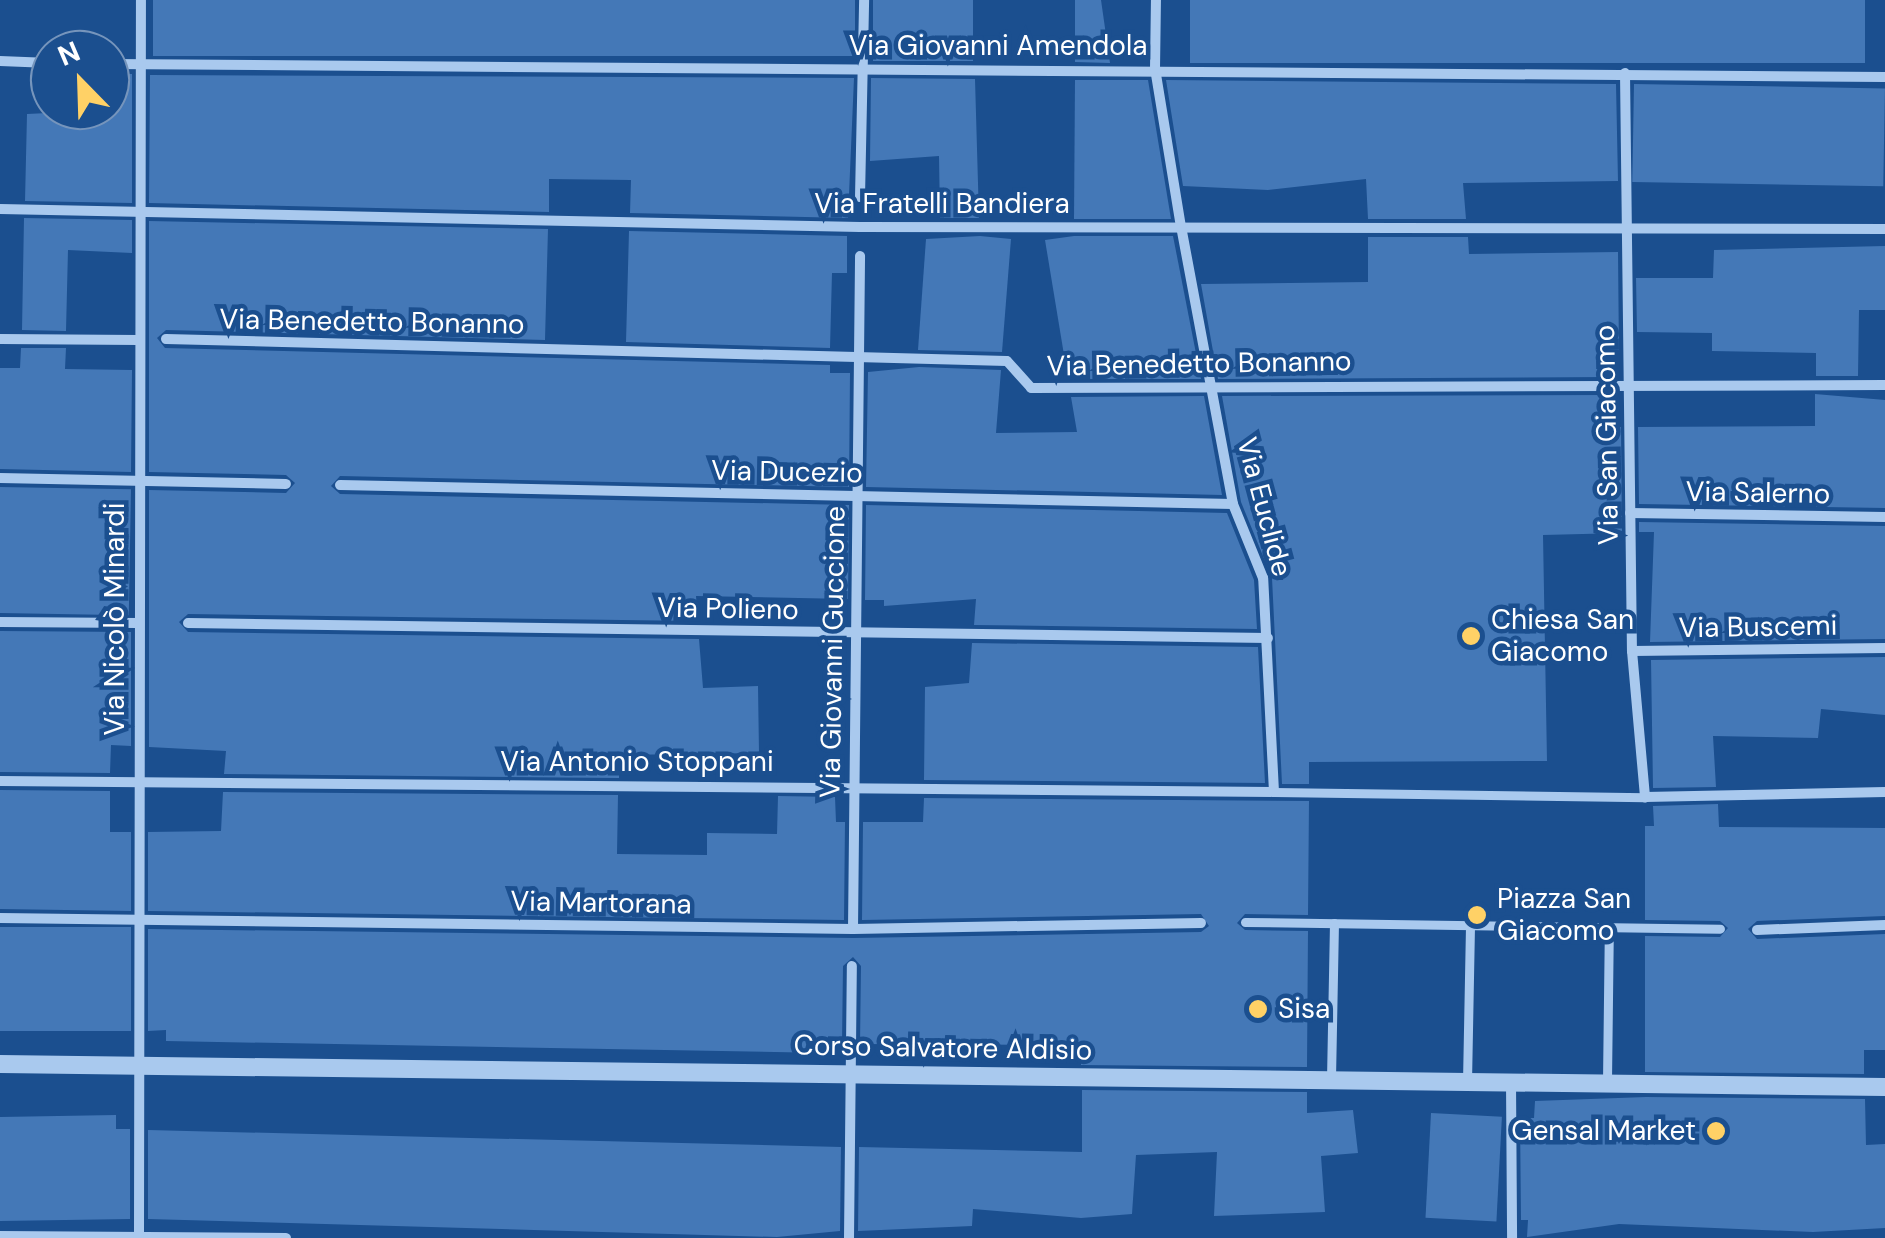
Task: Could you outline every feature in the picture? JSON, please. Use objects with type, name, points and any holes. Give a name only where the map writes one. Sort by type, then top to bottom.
[{"type":"street","name":"Via Nicolò Minardi","points":[[139,1237],[141,0]]},
{"type":"street","points":[[860,198],[864,0]]},
{"type":"street","name":"Via Euclide","points":[[1156,0],[1155,70],[1181,227],[1233,504],[1262,578],[1274,792]]},
{"type":"street","points":[[0,61],[30,62]]},
{"type":"street","name":"Via Giovanni Amendola","points":[[130,65],[1624,72],[1885,77]]},
{"type":"street","name":"Via San Giacomo","points":[[1624,72],[1632,650],[1645,797]]},
{"type":"street","name":"Via Fratelli Bandiera","points":[[0,209],[860,227],[1626,226],[1885,230]]},
{"type":"street","name":"Via Giovanni Guccione","points":[[853,929],[860,256]]},
{"type":"street","points":[[0,339],[139,340]]},
{"type":"street","name":"Via Benedetto Bonanno","points":[[166,340],[1006,362],[1031,388],[1628,381],[1885,385]]},
{"type":"street","points":[[0,478],[286,484]]},
{"type":"street","name":"Via Ducezio","points":[[340,485],[1233,504]]},
{"type":"street","name":"Via Salerno","points":[[1630,514],[1885,516]]},
{"type":"street","points":[[0,622],[138,623]]},
{"type":"street","name":"Via Polieno","points":[[188,624],[1268,638]]},
{"type":"street","name":"Via Buscemi","points":[[1632,650],[1885,648]]},
{"type":"street","name":"Via Antonio Stoppani","points":[[0,781],[1274,792]]},
{"type":"street","points":[[1274,792],[1645,797],[1885,792]]},
{"type":"street","name":"Via Martorana","points":[[0,918],[853,929],[1202,922]]},
{"type":"street","points":[[1245,922],[1720,929]]},
{"type":"street","points":[[1331,1082],[1334,923]]},
{"type":"street","points":[[1467,1082],[1470,925]]},
{"type":"street","points":[[1757,930],[1885,925]]},
{"type":"street","points":[[1606,1081],[1609,927]]},
{"type":"street","points":[[849,1238],[852,966]]},
{"type":"street","name":"Corso Salvatore Aldisio","points":[[0,1064],[1885,1087]]},
{"type":"street","points":[[1510,1081],[1512,1238]]},
{"type":"street","points":[[0,1236],[286,1238]]},
{"type":"building","points":[[153,0],[855,0],[855,56],[153,56]]},
{"type":"building","points":[[873,0],[973,0],[973,61],[873,61]]},
{"type":"building","points":[[1075,0],[1101,0],[1110,63],[1075,62]]},
{"type":"building","points":[[1190,0],[1865,0],[1865,63],[1190,63]]},
{"type":"building","points":[[132,74],[132,203],[25,201],[27,114],[30,130],[130,130]]},
{"type":"building","points":[[150,75],[854,78],[848,218],[630,213],[631,180],[549,179],[549,212],[149,203]]},
{"type":"building","points":[[871,78],[975,79],[979,218],[940,218],[939,156],[870,161]]},
{"type":"building","points":[[1075,80],[1148,80],[1171,219],[1074,219]]},
{"type":"building","points":[[1166,80],[1616,84],[1618,181],[1463,183],[1466,219],[1368,219],[1366,179],[1268,190],[1183,186]]},
{"type":"building","points":[[1634,84],[1885,88],[1883,186],[1632,182]]},
{"type":"building","points":[[24,218],[132,220],[132,253],[68,250],[66,331],[22,330]]},
{"type":"building","points":[[149,221],[548,229],[545,340],[166,330],[157,338],[165,348],[830,365],[830,373],[850,373],[849,487],[340,476],[331,486],[340,494],[849,505],[848,599],[696,596],[698,621],[188,614],[179,622],[188,632],[699,639],[703,688],[758,686],[759,753],[619,755],[619,778],[224,774],[226,751],[149,747],[149,490],[286,493],[295,483],[286,475],[149,472]]},
{"type":"building","points":[[629,231],[847,236],[847,273],[832,273],[830,348],[626,342]]},
{"type":"building","points":[[1074,236],[1173,236],[1201,379],[1068,379],[1045,240]]},
{"type":"building","points":[[1368,237],[1468,237],[1469,254],[1618,252],[1619,355],[1608,355],[1609,377],[1218,379],[1201,284],[1368,282]]},
{"type":"building","points":[[926,239],[1011,239],[1002,352],[918,350]]},
{"type":"building","points":[[1885,246],[1885,310],[1859,310],[1858,376],[1816,376],[1816,353],[1712,351],[1712,333],[1637,332],[1636,278],[1713,278],[1714,250]]},
{"type":"building","points":[[21,348],[66,348],[65,369],[132,370],[131,472],[0,469],[0,368],[20,368]]},
{"type":"building","points":[[919,367],[1001,370],[996,433],[1077,432],[1071,397],[1204,396],[1222,495],[866,487],[868,372]]},
{"type":"building","points":[[1815,394],[1885,400],[1885,508],[1639,504],[1638,427],[1815,426]]},
{"type":"building","points":[[1609,395],[1610,427],[1621,427],[1622,533],[1543,535],[1547,761],[1309,762],[1309,784],[1282,784],[1272,578],[1241,502],[1222,396]]},
{"type":"building","points":[[0,487],[131,489],[129,615],[0,613]]},
{"type":"building","points":[[866,505],[1227,513],[1254,580],[1257,629],[974,625],[976,599],[884,606],[884,600],[865,600]]},
{"type":"building","points":[[1639,522],[1885,526],[1885,639],[1650,642],[1654,532],[1639,532]]},
{"type":"building","points":[[0,631],[131,632],[131,746],[111,745],[110,773],[0,772]]},
{"type":"building","points":[[972,643],[1258,647],[1265,783],[924,780],[925,687],[969,683]]},
{"type":"building","points":[[1885,657],[1885,715],[1821,709],[1818,738],[1713,736],[1716,787],[1653,788],[1651,660]]},
{"type":"building","points":[[0,790],[110,791],[110,832],[131,832],[131,911],[0,909]]},
{"type":"building","points":[[223,792],[618,795],[617,854],[707,855],[707,833],[777,834],[778,796],[835,797],[836,822],[845,822],[844,920],[148,911],[148,832],[221,831]]},
{"type":"building","points":[[924,798],[1309,801],[1308,915],[1245,914],[1237,923],[1245,930],[1308,931],[1307,1067],[1081,1065],[1081,1045],[860,1044],[861,966],[853,957],[843,966],[842,1044],[826,1044],[826,1053],[166,1041],[166,1030],[148,1031],[148,929],[853,938],[1201,932],[1209,926],[1201,914],[862,920],[863,822],[923,822]]},
{"type":"building","points":[[1718,804],[1719,827],[1885,828],[1885,916],[1757,921],[1748,929],[1757,939],[1885,934],[1885,1050],[1864,1050],[1864,1074],[1645,1072],[1645,936],[1720,937],[1728,928],[1720,921],[1645,920],[1645,826],[1654,826],[1653,806]]},
{"type":"building","points":[[0,927],[131,927],[131,1031],[0,1031]]},
{"type":"building","points":[[1082,1090],[1307,1092],[1307,1113],[1353,1110],[1358,1153],[1321,1156],[1325,1212],[1214,1216],[1217,1152],[1136,1155],[1132,1214],[1081,1218],[973,1209],[972,1226],[858,1231],[859,1147],[1082,1152]]},
{"type":"building","points":[[1646,1097],[1865,1099],[1866,1145],[1885,1144],[1885,1228],[1813,1232],[1619,1224],[1527,1237],[1528,1220],[1521,1220],[1520,1118],[1534,1118],[1535,1101]]},
{"type":"building","points":[[1431,1113],[1502,1117],[1496,1222],[1426,1218]]},
{"type":"building","points":[[116,1115],[116,1129],[130,1129],[130,1219],[0,1221],[0,1117]]},
{"type":"building","points":[[148,1130],[841,1147],[840,1231],[777,1237],[148,1219]]},
{"type":"place","name":"Chiesa San Giacomo","points":[[1471,636]]},
{"type":"place","name":"Piazza San Giacomo","points":[[1477,915]]},
{"type":"place","name":"Sisa","points":[[1258,1009]]},
{"type":"place","name":"Gensal Market","points":[[1716,1131]]}]
